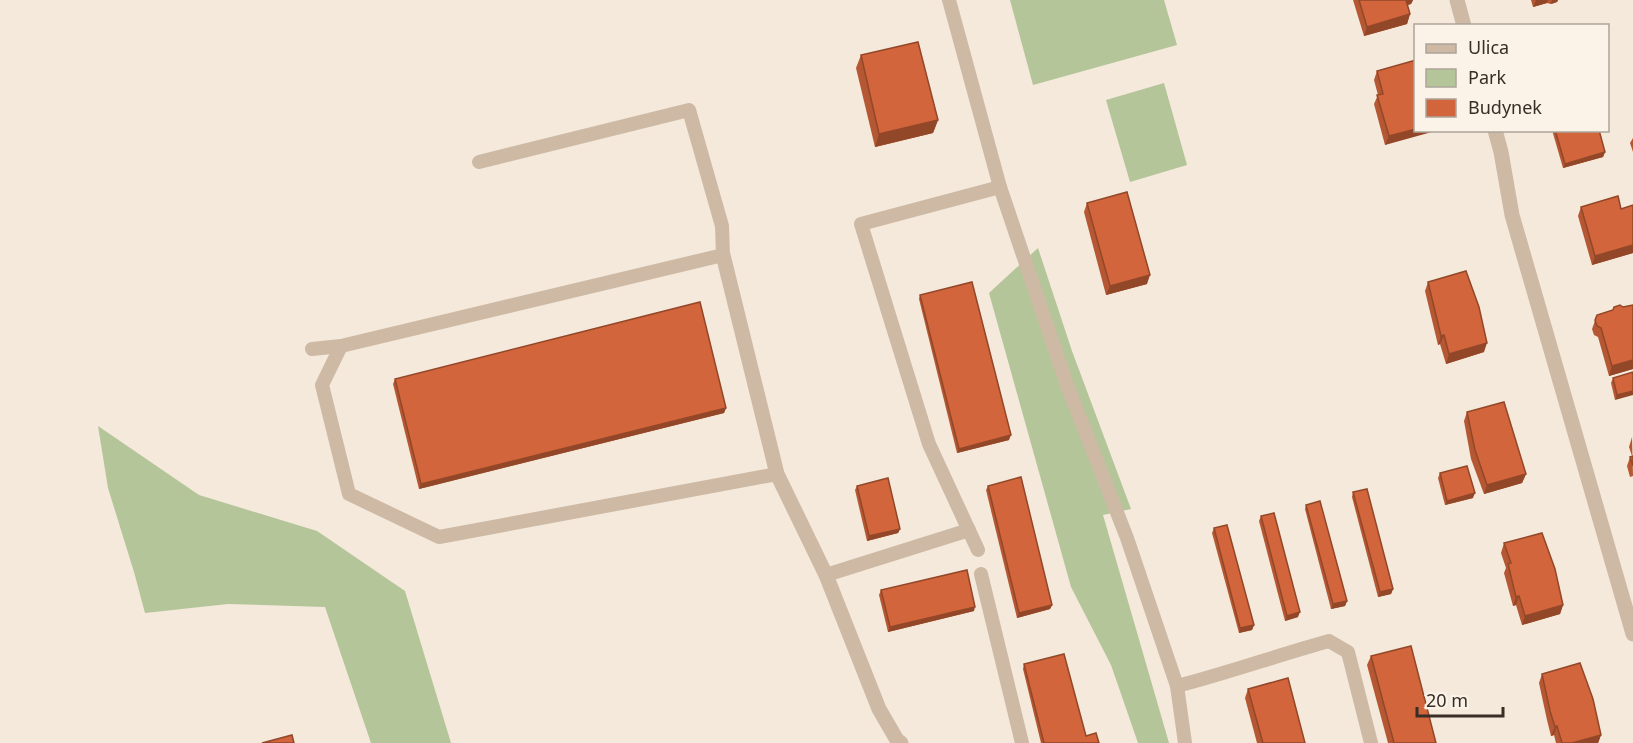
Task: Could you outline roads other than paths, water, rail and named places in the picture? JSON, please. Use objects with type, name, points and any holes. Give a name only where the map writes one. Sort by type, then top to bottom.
[{"type":"street","points":[[1457,0],[1463,24]]},
{"type":"street","points":[[1496,132],[1512,215],[1633,634]]},
{"type":"street","points":[[723,255],[777,474],[826,575],[879,709],[901,743]]},
{"type":"lane","points":[[949,0],[1000,187],[1067,385],[1127,538],[1177,686],[1185,743]]},
{"type":"lane","points":[[312,349],[341,346],[723,255],[722,226],[689,110],[479,162]]},
{"type":"lane","points":[[978,550],[929,444],[861,224],[1000,187]]},
{"type":"lane","points":[[341,346],[322,385],[349,494],[439,537],[777,474]]},
{"type":"lane","points":[[826,575],[969,530]]},
{"type":"lane","points":[[981,574],[1022,743]]},
{"type":"lane","points":[[1177,686],[1221,675],[1271,657],[1329,641],[1348,652],[1371,743]]}]
